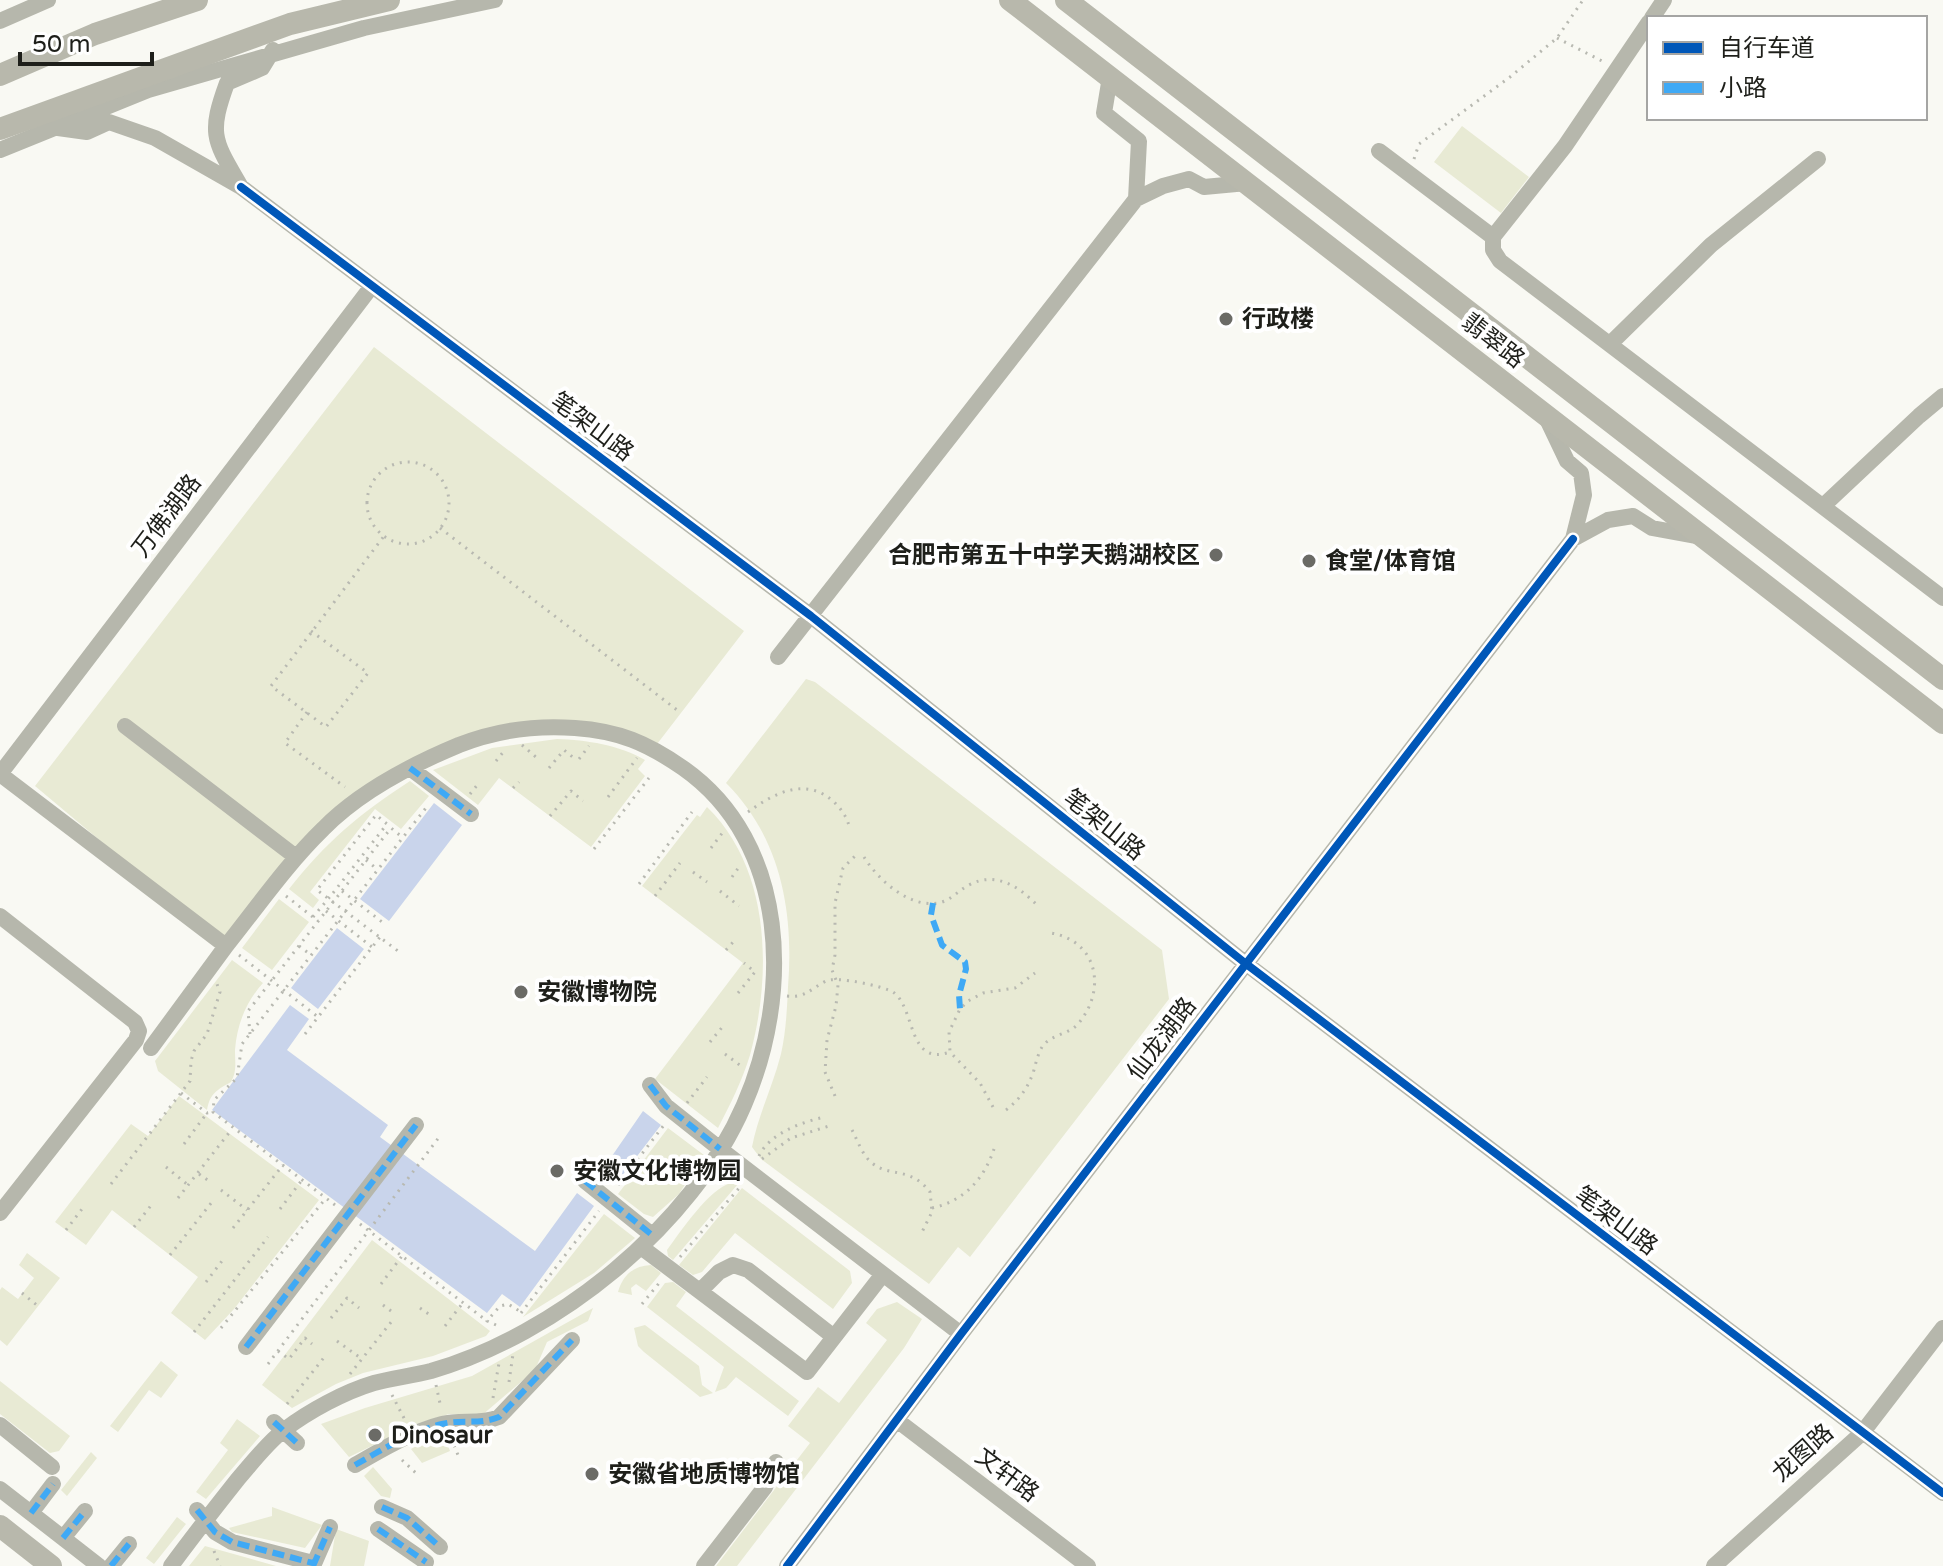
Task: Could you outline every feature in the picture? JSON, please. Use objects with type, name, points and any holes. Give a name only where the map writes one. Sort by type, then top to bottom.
[{"type":"main road","points":[[0,75],[95,34],[197,0]]},
{"type":"main road","points":[[6,126],[290,24],[389,0]]},
{"type":"main road","name":"翡翠路","points":[[1010,0],[1943,723]]},
{"type":"main road","name":"翡翠路","points":[[1066,0],[1943,679]]},
{"type":"main road","points":[[1093,0],[1116,39]]},
{"type":"main road","points":[[0,1526],[51,1566]]},
{"type":"street","points":[[0,21],[48,0]]},
{"type":"street","points":[[0,150],[148,90],[364,28],[495,0]]},
{"type":"street","points":[[241,187],[214,138],[215,116],[227,83],[262,68],[290,24]]},
{"type":"street","points":[[1647,25],[1565,146],[1493,237],[1493,250],[1500,261],[1943,598]]},
{"type":"street","points":[[1110,77],[1104,113],[1139,141],[1136,199]]},
{"type":"street","name":"笔架山路","points":[[53,128],[87,132],[109,122],[155,138],[241,187],[811,616],[1245,963],[1943,1493]]},
{"type":"street","points":[[6,126],[53,128]]},
{"type":"street","points":[[1379,151],[1493,237]]},
{"type":"street","points":[[1610,344],[1711,245],[1818,159]]},
{"type":"street","points":[[778,657],[1136,199],[1163,186],[1189,179],[1204,187],[1247,183]]},
{"type":"street","name":"万佛湖路","points":[[0,774],[372,286]]},
{"type":"street","points":[[1823,506],[1943,396]]},
{"type":"street","points":[[1546,415],[1567,461],[1581,473],[1584,495],[1573,539]]},
{"type":"street","points":[[1573,539],[1608,520],[1633,516],[1652,528],[1702,537]]},
{"type":"street","name":"仙龙湖路","points":[[787,1566],[961,1334],[1573,539]]},
{"type":"street","points":[[125,726],[296,857]]},
{"type":"street","points":[[151,1048],[226,946],[296,857],[326,825],[361,798],[410,768],[460,745],[516,730],[560,727],[594,729],[643,742],[690,773],[723,803],[737,821],[755,857],[770,906],[774,994],[762,1050],[744,1106],[704,1175],[646,1241],[612,1274],[568,1306],[433,1371],[385,1381],[335,1399],[279,1426],[253,1461],[201,1514],[171,1566]]},
{"type":"street","points":[[410,768],[471,814]]},
{"type":"street","points":[[0,774],[226,946]]},
{"type":"street","points":[[0,916],[135,1022],[139,1031],[136,1040],[0,1213]]},
{"type":"street","points":[[650,1085],[674,1112],[720,1149],[756,1166],[883,1274],[961,1334]]},
{"type":"street","points":[[246,1347],[416,1125]]},
{"type":"street","points":[[585,1181],[608,1199],[670,1269],[807,1372],[883,1274]]},
{"type":"street","points":[[700,1291],[719,1272],[733,1265],[748,1270],[834,1337]]},
{"type":"street","name":"龙图路","points":[[1714,1566],[1862,1433],[1943,1328]]},
{"type":"street","points":[[355,1465],[413,1434],[445,1423],[488,1422],[499,1417],[572,1340]]},
{"type":"street","name":"文轩路","points":[[898,1421],[1088,1566]]},
{"type":"street","points":[[0,1425],[52,1475],[31,1513]]},
{"type":"street","points":[[279,1426],[297,1443]]},
{"type":"street","points":[[704,1566],[765,1487],[776,1462]]},
{"type":"street","points":[[0,1489],[99,1566]]},
{"type":"street","points":[[382,1507],[407,1518],[440,1547]]},
{"type":"street","points":[[63,1538],[85,1511]]},
{"type":"street","points":[[201,1514],[215,1532],[232,1542],[313,1565],[330,1527]]},
{"type":"street","points":[[378,1529],[426,1562]]},
{"type":"street","points":[[111,1566],[129,1544]]},
{"type":"path","points":[[1409,174],[1419,144],[1557,38],[1583,0]]},
{"type":"path","points":[[1557,38],[1617,70]]},
{"type":"path","points":[[400,463],[422,464],[445,486],[449,507],[440,528],[414,543],[403,544],[384,536],[376,529],[368,510],[369,489],[381,472],[400,463]]},
{"type":"path","points":[[440,528],[681,713]]},
{"type":"path","points":[[311,631],[368,673],[326,727],[271,686],[311,631],[384,536]]},
{"type":"path","points":[[307,712],[285,743],[361,798]]},
{"type":"path","points":[[608,797],[639,756],[643,742]]},
{"type":"path","points":[[549,768],[564,750],[575,759]]},
{"type":"path","points":[[594,849],[649,778]]},
{"type":"path","points":[[513,788],[519,782]]},
{"type":"path","points":[[737,821],[765,802],[797,787],[820,791],[832,800],[848,818],[850,829]]},
{"type":"path","points":[[213,1112],[214,1100],[237,1078],[242,1044],[439,790]]},
{"type":"path","points":[[550,816],[571,791],[583,801]]},
{"type":"path","points":[[639,884],[692,812]]},
{"type":"path","points":[[313,917],[333,893],[387,824],[376,815],[317,890],[380,937],[398,951]]},
{"type":"path","points":[[250,1034],[248,1011],[391,828],[402,837]]},
{"type":"path","points":[[835,1096],[825,1072],[830,1021],[836,1006],[838,985],[832,970],[837,888],[843,868],[856,855]]},
{"type":"path","points":[[864,857],[886,885],[916,899],[940,902],[969,885],[988,880],[1009,883],[1036,904]]},
{"type":"path","points":[[366,860],[377,869]]},
{"type":"path","points":[[655,896],[680,863]]},
{"type":"path","points":[[693,872],[707,882]]},
{"type":"path","points":[[274,886],[318,921]]},
{"type":"path","points":[[342,891],[386,925]]},
{"type":"path","points":[[720,891],[739,906]]},
{"type":"path","points":[[326,911],[372,947]]},
{"type":"path","points":[[1006,1110],[1023,1094],[1043,1046],[1070,1031],[1083,1016],[1095,984],[1093,965],[1085,953],[1066,935],[1051,933]]},
{"type":"path","points":[[305,1034],[380,937]]},
{"type":"path","points":[[726,950],[735,940]]},
{"type":"path","points":[[226,946],[319,1017]]},
{"type":"path","points":[[299,946],[311,955]]},
{"type":"path","points":[[738,993],[755,972],[744,963]]},
{"type":"path","points":[[111,1184],[190,1081],[194,1051],[207,1034],[220,992],[217,982],[207,972]]},
{"type":"path","points":[[993,1107],[980,1083],[950,1052],[949,1032],[960,1009],[968,1001],[983,993],[1015,988],[1035,973]]},
{"type":"path","points":[[774,994],[804,996],[829,980],[880,985],[904,1002],[912,1031],[923,1048],[943,1055],[950,1052]]},
{"type":"path","points":[[710,1042],[724,1025]]},
{"type":"path","points":[[488,1422],[512,1331],[521,1312],[674,1112],[688,1103],[707,1077]]},
{"type":"path","points":[[181,1093],[207,1113]]},
{"type":"path","points":[[184,1144],[207,1113],[213,1112],[337,1206]]},
{"type":"path","points":[[642,1304],[756,1166],[775,1148],[797,1135],[826,1126],[822,1118],[792,1128],[769,1142],[758,1154],[756,1166]]},
{"type":"path","points":[[178,1198],[233,1127]]},
{"type":"path","points":[[792,1128],[797,1135]]},
{"type":"path","points":[[852,1130],[864,1153],[876,1166],[902,1172],[923,1183],[930,1192],[932,1208],[922,1232]]},
{"type":"path","points":[[268,1364],[440,1136]]},
{"type":"path","points":[[769,1142],[775,1148]]},
{"type":"path","points":[[932,1208],[953,1201],[975,1185],[995,1146]]},
{"type":"path","points":[[233,1228],[283,1165]]},
{"type":"path","points":[[166,1167],[188,1185]]},
{"type":"path","points":[[198,1172],[209,1181]]},
{"type":"path","points":[[280,1209],[302,1180]]},
{"type":"path","points":[[221,1190],[247,1210]]},
{"type":"path","points":[[221,1328],[326,1198]]},
{"type":"path","points":[[170,1255],[212,1202]]},
{"type":"path","points":[[134,1227],[153,1203]]},
{"type":"path","points":[[66,1230],[85,1205]]},
{"type":"path","points":[[358,1223],[494,1326],[512,1331]]},
{"type":"path","points":[[194,1332],[268,1237]]},
{"type":"path","points":[[381,1284],[402,1256]]},
{"type":"path","points":[[206,1282],[225,1257]]},
{"type":"path","points":[[218,1291],[223,1295]]},
{"type":"path","points":[[22,1293],[38,1306]]},
{"type":"path","points":[[331,1318],[347,1298],[359,1308]]},
{"type":"path","points":[[445,1326],[463,1303]]},
{"type":"path","points":[[487,1321],[500,1306],[508,1304],[521,1312]]},
{"type":"path","points":[[383,1305],[395,1314]]},
{"type":"path","points":[[420,1308],[430,1315]]},
{"type":"path","points":[[335,1399],[345,1380],[392,1321]]},
{"type":"path","points":[[506,1410],[512,1331]]},
{"type":"path","points":[[278,1351],[289,1359],[305,1338],[312,1344]]},
{"type":"path","points":[[337,1341],[362,1359]]},
{"type":"path","points":[[287,1404],[326,1355]]},
{"type":"path","points":[[385,1381],[413,1434]]},
{"type":"path","points":[[388,1446],[417,1474]]},
{"type":"green space","points":[[1462,126],[1529,177],[1501,213],[1434,162]]},
{"type":"green space","points":[[374,347],[744,631],[654,748],[594,729],[516,730],[460,745],[326,825],[226,946],[35,786]]},
{"type":"green space","points":[[806,679],[815,682],[1162,950],[1169,999],[970,1257],[958,1247],[929,1284],[761,1159],[752,1147],[783,1046],[789,931],[786,904],[771,852],[745,804],[726,783]]},
{"type":"green space","points":[[557,739],[602,744],[645,760],[638,769],[645,776],[591,847],[499,778],[478,805],[433,770],[492,748]]},
{"type":"green space","points":[[410,781],[429,796],[401,829],[375,809],[310,892],[319,900],[313,908],[289,889],[344,830]]},
{"type":"green space","points":[[707,807],[728,832],[744,861],[755,892],[763,958],[762,991],[750,1055],[718,1128],[655,1079],[743,963],[642,886],[697,815],[700,817]]},
{"type":"green space","points":[[279,899],[309,922],[272,970],[242,948]]},
{"type":"green space","points":[[232,960],[263,983],[240,1022],[233,1078],[212,1096],[207,1110],[158,1071],[155,1061]]},
{"type":"green space","points":[[179,1096],[319,1200],[234,1309],[205,1340],[171,1313],[198,1277],[112,1210],[86,1245],[55,1222],[131,1124],[148,1136]]},
{"type":"green space","points":[[668,1128],[704,1155],[679,1194],[653,1217],[644,1214],[618,1194]]},
{"type":"green space","points":[[731,1183],[738,1184],[673,1260],[668,1256],[667,1250],[696,1212],[714,1193]]},
{"type":"green space","points":[[742,1188],[850,1271],[852,1283],[833,1309],[735,1233],[702,1272],[693,1275],[679,1265]]},
{"type":"green space","points":[[604,1214],[635,1238],[594,1273],[523,1317]]},
{"type":"green space","points":[[372,1240],[490,1331],[486,1336],[433,1356],[363,1373],[292,1408],[262,1385]]},
{"type":"green space","points":[[27,1253],[60,1278],[7,1346],[0,1340],[0,1290],[2,1287],[18,1299],[34,1278],[19,1265]]},
{"type":"green space","points":[[651,1265],[661,1273],[646,1291],[636,1284],[631,1288],[632,1295],[618,1292],[630,1272]]},
{"type":"green space","points":[[673,1282],[686,1292],[676,1306],[799,1401],[788,1416],[736,1377],[726,1388],[715,1392],[724,1367],[647,1307],[665,1283]]},
{"type":"green space","points":[[897,1302],[922,1319],[904,1348],[737,1566],[716,1566],[810,1443],[788,1426],[818,1387],[839,1403],[887,1340],[866,1323],[877,1309]]},
{"type":"green space","points":[[593,1308],[588,1321],[547,1342],[535,1370],[481,1416],[449,1414],[419,1423],[349,1457],[321,1424],[472,1376]]},
{"type":"green space","points":[[645,1325],[699,1366],[702,1385],[713,1393],[700,1397],[638,1346],[634,1328]]},
{"type":"green space","points":[[161,1361],[178,1375],[161,1398],[149,1390],[118,1432],[110,1426]]},
{"type":"green space","points":[[0,1381],[70,1436],[59,1451],[50,1453],[0,1414]]},
{"type":"green space","points":[[237,1419],[260,1436],[206,1499],[196,1492],[228,1450],[220,1443]]},
{"type":"green space","points":[[442,1432],[450,1451],[422,1463],[411,1449]]},
{"type":"green space","points":[[91,1452],[97,1458],[67,1496],[61,1490]]},
{"type":"green space","points":[[373,1467],[392,1489],[390,1498],[381,1496],[364,1476]]},
{"type":"green space","points":[[272,1507],[322,1525],[305,1548],[232,1532],[229,1528],[272,1516]]},
{"type":"green space","points":[[177,1517],[186,1524],[154,1564],[146,1558]]},
{"type":"green space","points":[[336,1529],[369,1541],[364,1566],[330,1566]]},
{"type":"green space","points":[[205,1546],[276,1566],[189,1566]]},
{"type":"water","points":[[434,803],[462,825],[389,921],[360,899]]},
{"type":"water","points":[[337,928],[364,949],[318,1009],[291,988]]},
{"type":"water","points":[[290,1005],[309,1019],[287,1050],[388,1125],[380,1137],[535,1251],[577,1193],[594,1206],[520,1307],[502,1294],[487,1313],[212,1110]]},
{"type":"water","points":[[643,1111],[661,1125],[618,1181],[603,1169]]},
{"type":"marked path","points":[[410,768],[471,814]]},
{"type":"marked path","points":[[933,903],[931,915],[942,945],[965,962],[959,995],[960,1009]]},
{"type":"marked path","points":[[650,1085],[666,1106],[720,1149]]},
{"type":"marked path","points":[[246,1347],[416,1125]]},
{"type":"marked path","points":[[585,1181],[652,1235]]},
{"type":"marked path","points":[[355,1465],[431,1427],[499,1417],[572,1340]]},
{"type":"marked path","points":[[274,1422],[297,1443]]},
{"type":"marked path","points":[[31,1513],[53,1484]]},
{"type":"marked path","points":[[382,1507],[407,1518],[440,1547]]},
{"type":"marked path","points":[[197,1510],[215,1532],[232,1542],[313,1563]]},
{"type":"marked path","points":[[63,1538],[85,1511]]},
{"type":"marked path","points":[[313,1566],[330,1527]]},
{"type":"marked path","points":[[378,1529],[426,1562]]},
{"type":"marked path","points":[[111,1566],[129,1544]]},
{"type":"cycle path","points":[[241,187],[811,616],[1245,963],[1943,1493]]},
{"type":"cycle path","points":[[787,1566],[961,1334],[1573,539]]},
{"type":"place","name":"行政楼","points":[[1226,319]]},
{"type":"place","name":"合肥市第五十中学天鹅湖校区","points":[[1216,555]]},
{"type":"place","name":"食堂/体育馆","points":[[1309,561]]},
{"type":"place","name":"安徽博物院","points":[[521,992]]},
{"type":"place","name":"安徽文化博物园","points":[[557,1171]]},
{"type":"place","name":"Dinosaur","points":[[375,1435]]},
{"type":"place","name":"安徽省地质博物馆","points":[[592,1474]]}]
